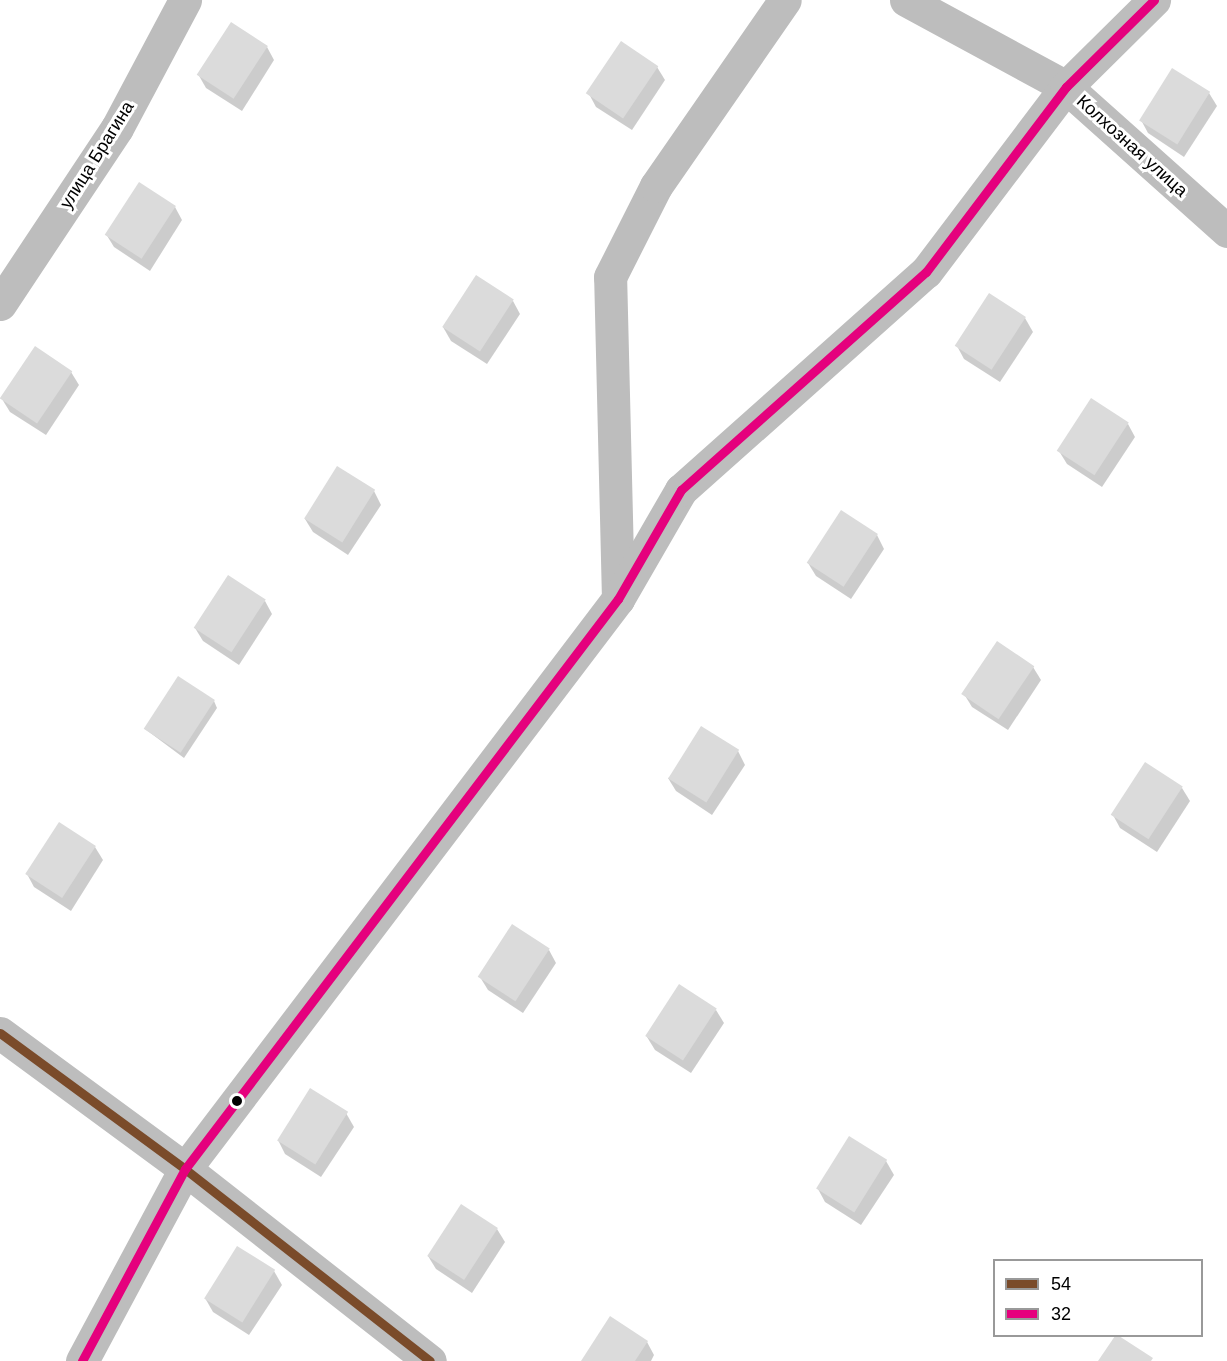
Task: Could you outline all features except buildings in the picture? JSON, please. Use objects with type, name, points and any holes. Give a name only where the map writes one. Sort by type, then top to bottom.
[{"type":"street","name":"улица Брагина","points":[[0,304],[117,129],[185,0]]},
{"type":"street","points":[[618,599],[610,277],[656,186],[785,0]]},
{"type":"street","name":"Колхозная улица","points":[[906,0],[1066,87],[1227,231]]},
{"type":"street","points":[[82,1361],[185,1169],[618,599],[681,490],[926,272],[1066,87],[1154,0]]},
{"type":"street","points":[[0,1033],[185,1169],[429,1361]]},
{"type":"transit line","name":"32","points":[[82,1361],[185,1169],[618,599],[681,490],[926,272],[1066,87],[1154,0]]},
{"type":"transit line","name":"54","points":[[0,1033],[185,1169],[430,1361]]}]
